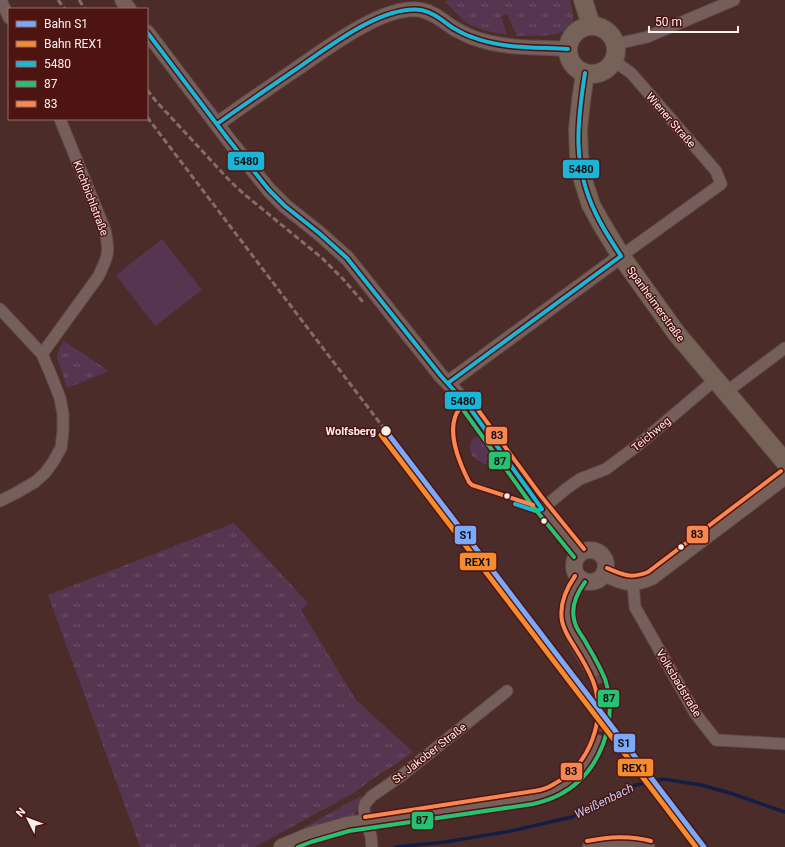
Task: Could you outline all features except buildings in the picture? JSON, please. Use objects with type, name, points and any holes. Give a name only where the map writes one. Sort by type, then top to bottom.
[{"type":"main road","points":[[583,0],[590,25]]},
{"type":"main road","points":[[590,25],[599,26],[607,30],[613,36],[615,52],[609,67],[602,72],[594,74],[585,73],[578,70],[572,64],[568,49],[574,32],[582,27],[590,25]]},
{"type":"main road","name":"Spanheimerstraße","points":[[585,73],[578,129],[579,155],[583,180],[591,205],[621,256],[677,334],[785,462]]},
{"type":"main road","points":[[604,573],[632,583],[651,577],[785,476]]},
{"type":"main road","points":[[587,550],[594,550],[598,552],[604,558],[604,573],[601,577],[593,581],[584,581],[574,570],[576,557],[579,553],[587,550]]},
{"type":"main road","points":[[580,578],[573,588],[569,599],[567,610],[568,621],[593,669]]},
{"type":"main road","points":[[282,847],[308,836],[348,825],[370,835],[545,795],[572,780],[583,769],[595,750],[597,743]]},
{"type":"street","points":[[1,0],[8,16]]},
{"type":"street","points":[[122,0],[128,8]]},
{"type":"street","points":[[615,52],[734,0]]},
{"type":"street","points":[[217,124],[346,35],[374,20],[396,12],[410,10],[421,5],[473,38],[513,46],[568,49]]},
{"type":"street","points":[[148,33],[269,190],[285,206],[319,233],[346,258],[360,274],[441,376],[469,407],[542,509],[579,553]]},
{"type":"street","name":"Wiener Straße","points":[[615,52],[631,73],[716,171],[721,184],[621,256]]},
{"type":"street","name":"Kirchbichlstraße","points":[[42,354],[98,277],[107,257],[108,245],[105,230],[60,120]]},
{"type":"street","points":[[448,383],[621,256]]},
{"type":"street","points":[[0,309],[42,354],[60,398],[64,431],[61,448],[45,473],[35,482],[0,501]]},
{"type":"street","name":"Teichweg","points":[[542,509],[580,479],[606,469],[721,385],[785,348]]},
{"type":"street","name":"Volksbadstraße","points":[[632,583],[635,607],[695,713],[716,740],[785,744]]},
{"type":"street","name":"St. Jakober Straße","points":[[370,835],[364,809],[372,796],[401,776],[507,691]]},
{"type":"street","points":[[588,847],[606,844],[631,843],[649,847]]},
{"type":"green space","points":[[448,0],[570,0],[573,22],[570,27],[557,34],[517,36],[507,14],[501,16],[507,35],[473,26],[463,20],[445,2]]},
{"type":"green space","points":[[162,239],[202,290],[155,326],[116,275]]},
{"type":"green space","points":[[64,341],[109,371],[67,388],[57,357],[59,349]]},
{"type":"green space","points":[[476,437],[484,439],[501,463],[501,468],[485,464],[473,457],[470,451],[470,444]]},
{"type":"green space","points":[[234,523],[308,603],[301,610],[356,700],[413,752],[357,791],[255,847],[140,847],[48,595]]},
{"type":"green space","points":[[363,795],[353,817],[292,834]]},
{"type":"waterway","name":"Weißenbach","points":[[396,847],[445,842],[511,831],[572,817],[609,796],[636,785],[663,779],[701,785],[730,793],[785,812]]},
{"type":"tunnel","points":[[593,669],[600,687],[603,706],[602,724],[597,743]]},
{"type":"railway","points":[[58,0],[64,8]]},
{"type":"railway","points":[[79,0],[84,8]]},
{"type":"railway","points":[[148,91],[230,181],[322,258],[363,302]]},
{"type":"railway","points":[[148,118],[386,431]]},
{"type":"rail line","name":"S1","points":[[386,431],[704,847]]},
{"type":"rail line","name":"REX1","points":[[381,435],[696,847]]},
{"type":"transit line","name":"5480","points":[[217,124],[337,41],[388,14],[405,10],[421,10],[430,13],[462,33],[495,44],[519,47],[568,49]]},
{"type":"transit line","name":"5480","points":[[148,33],[228,139],[269,190],[285,206],[347,258],[441,376],[469,407],[542,509],[536,511],[515,504]]},
{"type":"transit line","name":"5480","points":[[585,73],[580,110],[578,144],[583,178],[588,196],[596,214],[621,256]]},
{"type":"transit line","name":"5480","points":[[448,383],[621,256]]},
{"type":"transit line","name":"83","points":[[533,505],[472,485],[469,482],[461,465],[453,435],[455,416],[464,403],[470,401],[473,403],[541,496],[584,549]]},
{"type":"transit line","name":"87","points":[[464,411],[531,504],[574,557]]},
{"type":"transit line","name":"83","points":[[607,568],[618,573],[632,576],[648,572],[781,471]]},
{"type":"transit line","name":"83","points":[[365,817],[539,790],[547,788],[567,776],[577,765],[586,753],[592,740],[598,710],[597,696],[593,681],[567,634],[562,621],[562,603],[575,576]]},
{"type":"transit line","name":"87","points":[[298,847],[349,831],[533,804],[559,795],[573,786],[585,774],[603,745],[609,712],[609,695],[605,679],[596,660],[578,631],[573,614],[577,595],[585,582]]},
{"type":"transit line","name":"83","points":[[587,841],[619,837],[651,841]]},
{"type":"place","name":"Wolfsberg","points":[[386,431]]}]
